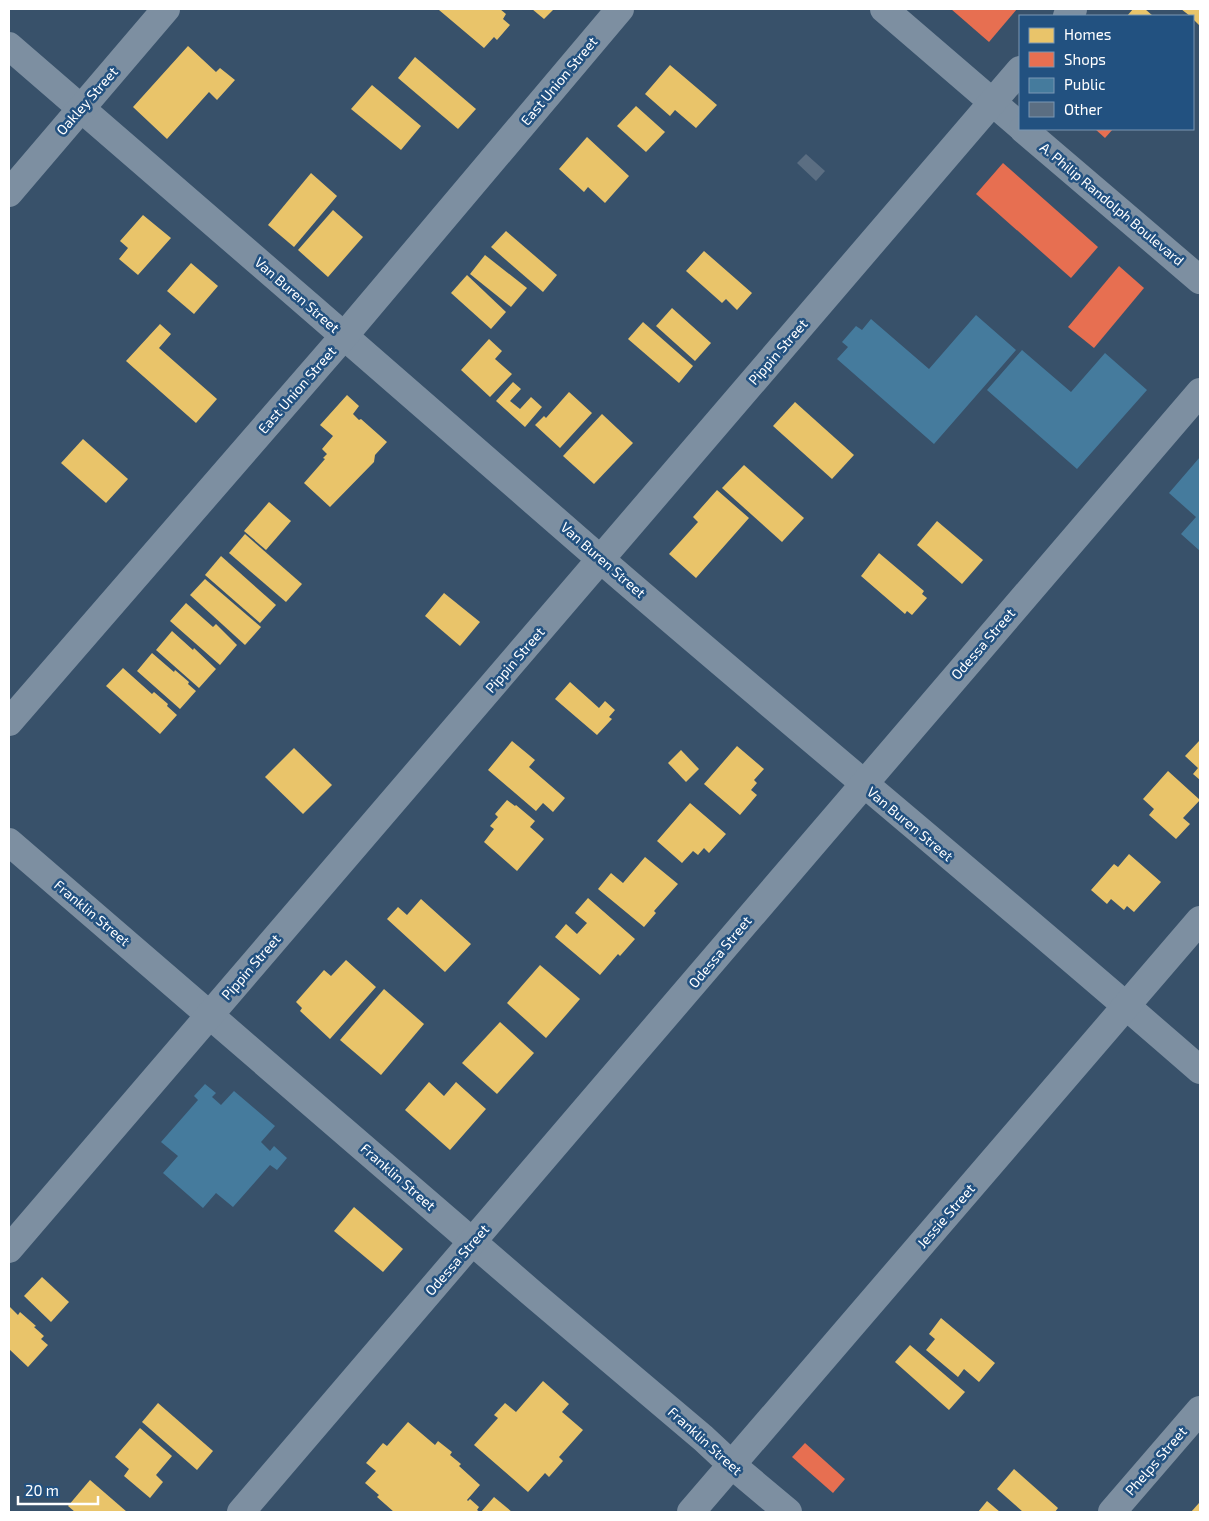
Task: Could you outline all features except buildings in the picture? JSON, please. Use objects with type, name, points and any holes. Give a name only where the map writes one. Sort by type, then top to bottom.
[{"type":"street","name":"Oakley Street","points":[[9,193],[166,9]]},
{"type":"street","name":"East Union Street","points":[[9,722],[344,336],[620,9]]},
{"type":"street","points":[[884,9],[1019,125]]},
{"type":"street","name":"Van Buren Street","points":[[9,46],[601,559],[1200,1070]]},
{"type":"street","name":"Pippin Street","points":[[9,1249],[1019,71]]},
{"type":"street","name":"A. Philip Randolph Boulevard","points":[[1024,130],[1200,280]]},
{"type":"street","name":"Odessa Street","points":[[240,1512],[1200,392]]},
{"type":"street","name":"Franklin Street","points":[[9,842],[788,1512]]},
{"type":"street","name":"Jessie Street","points":[[691,1512],[1200,920]]},
{"type":"street","name":"Phelps Street","points":[[1112,1512],[1200,1410]]}]
